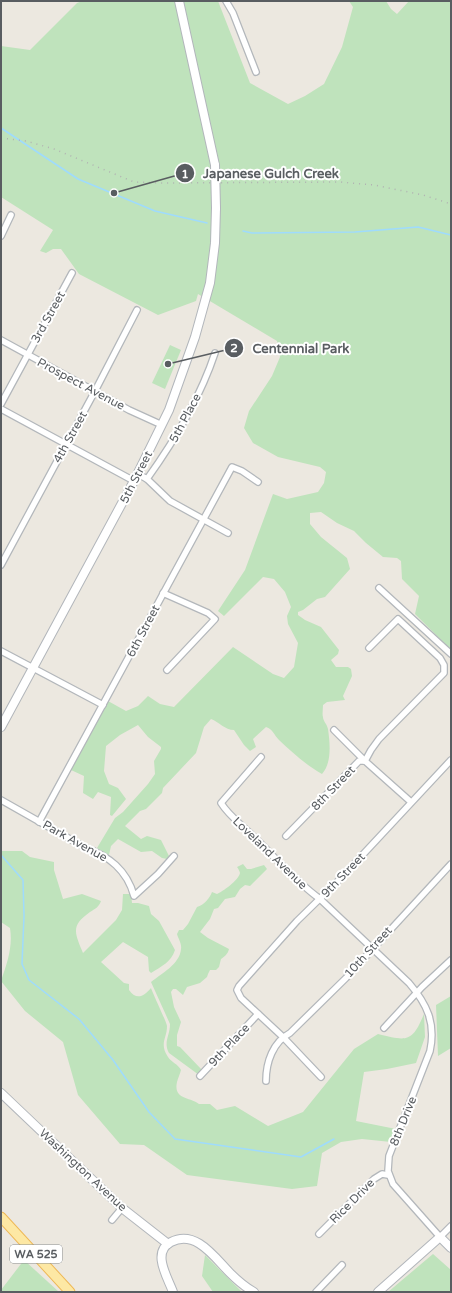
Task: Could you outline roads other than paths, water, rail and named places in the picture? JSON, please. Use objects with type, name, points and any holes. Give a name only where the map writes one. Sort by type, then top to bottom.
[{"type":"main road","name":"5th Street","points":[[1,727],[136,477],[162,425],[169,410],[195,337],[210,283],[215,243],[215,165],[179,1]]},
{"type":"main road","name":"Washington Avenue","points":[[1,1093],[122,1208],[168,1244]]},
{"type":"main road","name":"WA 525","points":[[1,1217],[70,1292]]},
{"type":"main road","points":[[378,1292],[440,1236],[451,1248]]},
{"type":"main road","points":[[173,1292],[162,1266],[163,1253],[168,1244],[181,1239],[197,1242],[207,1249],[239,1282],[254,1292]]},
{"type":"street","points":[[226,1],[233,13],[256,72]]},
{"type":"street","points":[[1,236],[11,215]]},
{"type":"street","name":"3rd Street","points":[[1,404],[72,273]]},
{"type":"street","name":"4th Street","points":[[1,564],[95,391],[137,310]]},
{"type":"street","name":"Prospect Avenue","points":[[1,340],[129,410],[162,425]]},
{"type":"street","name":"5th Place","points":[[147,479],[179,432],[209,371],[215,353]]},
{"type":"street","points":[[1,409],[66,444],[136,477],[147,479],[170,501],[228,533]]},
{"type":"street","name":"6th Street","points":[[39,822],[232,467],[242,471],[258,482]]},
{"type":"street","points":[[379,588],[451,654]]},
{"type":"street","points":[[164,593],[208,613],[215,619],[167,670]]},
{"type":"street","name":"8th Street","points":[[286,836],[360,761],[366,761],[371,750],[379,739],[444,673],[444,665],[440,658],[398,619],[369,648]]},
{"type":"street","points":[[1,651],[103,705]]},
{"type":"street","points":[[334,730],[411,802]]},
{"type":"street","name":"Loveland Avenue","points":[[261,757],[221,803],[224,808],[252,834],[275,860],[311,893],[320,899],[409,983],[417,993]]},
{"type":"street","name":"9th Street","points":[[258,1014],[241,998],[237,990],[242,980],[451,760]]},
{"type":"street","name":"Park Avenue","points":[[1,800],[84,847],[106,857],[120,869],[128,879],[134,896],[158,874],[174,856]]},
{"type":"street","name":"10th Street","points":[[282,1037],[290,1033],[340,983],[451,864]]},
{"type":"street","points":[[384,1028],[451,960]]},
{"type":"street","name":"8th Drive","points":[[388,1175],[390,1156],[424,1069],[432,1043],[430,1016],[417,993]]},
{"type":"street","points":[[258,1014],[321,1077]]},
{"type":"street","name":"9th Place","points":[[200,1076],[258,1014]]},
{"type":"street","points":[[266,1081],[267,1063],[282,1037]]},
{"type":"street","name":"Rice Drive","points":[[319,1234],[374,1178],[382,1174],[388,1175]]},
{"type":"street","points":[[388,1175],[393,1184],[440,1236],[451,1226]]},
{"type":"street","points":[[112,1220],[122,1208]]},
{"type":"street","points":[[316,1292],[342,1265]]},
{"type":"waterway","points":[[1,128],[78,179],[155,211],[207,223]]},
{"type":"waterway","points":[[243,231],[252,233],[355,232],[418,227],[451,235]]},
{"type":"waterway","points":[[1,855],[23,880],[24,916],[22,964],[29,980],[79,1019],[113,1060],[149,1112],[175,1139],[301,1157],[334,1139]]},
{"type":"railway","points":[[1,138],[26,141],[54,149],[134,182],[340,182],[374,185],[423,195],[451,204]]},
{"type":"place","name":"Japanese Gulch Creek","points":[[114,193]]},
{"type":"place","name":"Centennial Park","points":[[168,364]]}]
